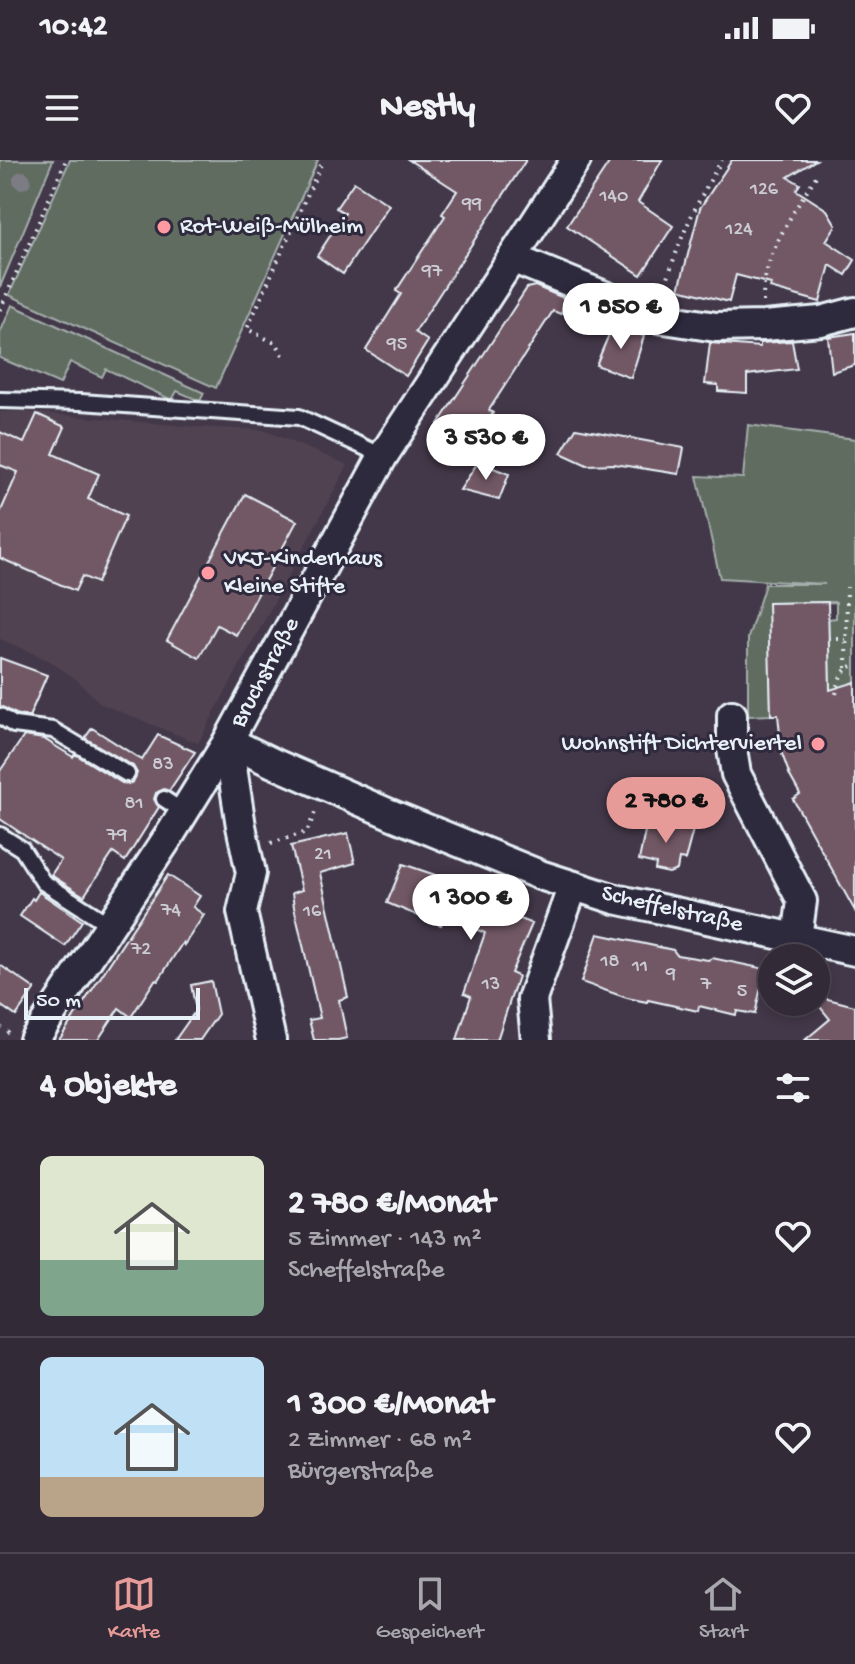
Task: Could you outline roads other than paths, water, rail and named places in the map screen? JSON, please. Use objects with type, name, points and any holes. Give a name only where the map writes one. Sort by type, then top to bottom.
[{"type":"street","name":"Bruchstraße","points":[[34,1040],[110,925],[174,806],[228,741],[383,456],[576,160]]},
{"type":"street","points":[[512,258],[658,318],[716,327],[764,326],[821,321],[855,312]]},
{"type":"street","points":[[732,715],[736,774],[802,901],[797,938]]},
{"type":"street","points":[[228,741],[251,873],[242,912],[271,1040]]},
{"type":"street","name":"Scheffelstraße","points":[[228,741],[390,814],[540,875],[615,899],[855,951]]},
{"type":"street","points":[[536,1040],[532,999],[573,886]]},
{"type":"lane","points":[[0,400],[81,402],[299,417],[383,456]]},
{"type":"lane","points":[[0,716],[14,725],[53,730],[127,774]]},
{"type":"lane","points":[[0,835],[22,849],[43,882],[110,925]]},
{"type":"place","name":"Rot-Weiß-Mülheim","points":[[164,227]]},
{"type":"place","name":"VKJ-Kinderhaus Kleine Stifte","points":[[208,573]]},
{"type":"place","name":"Wohnstift Dichterviertel","points":[[818,744]]}]
